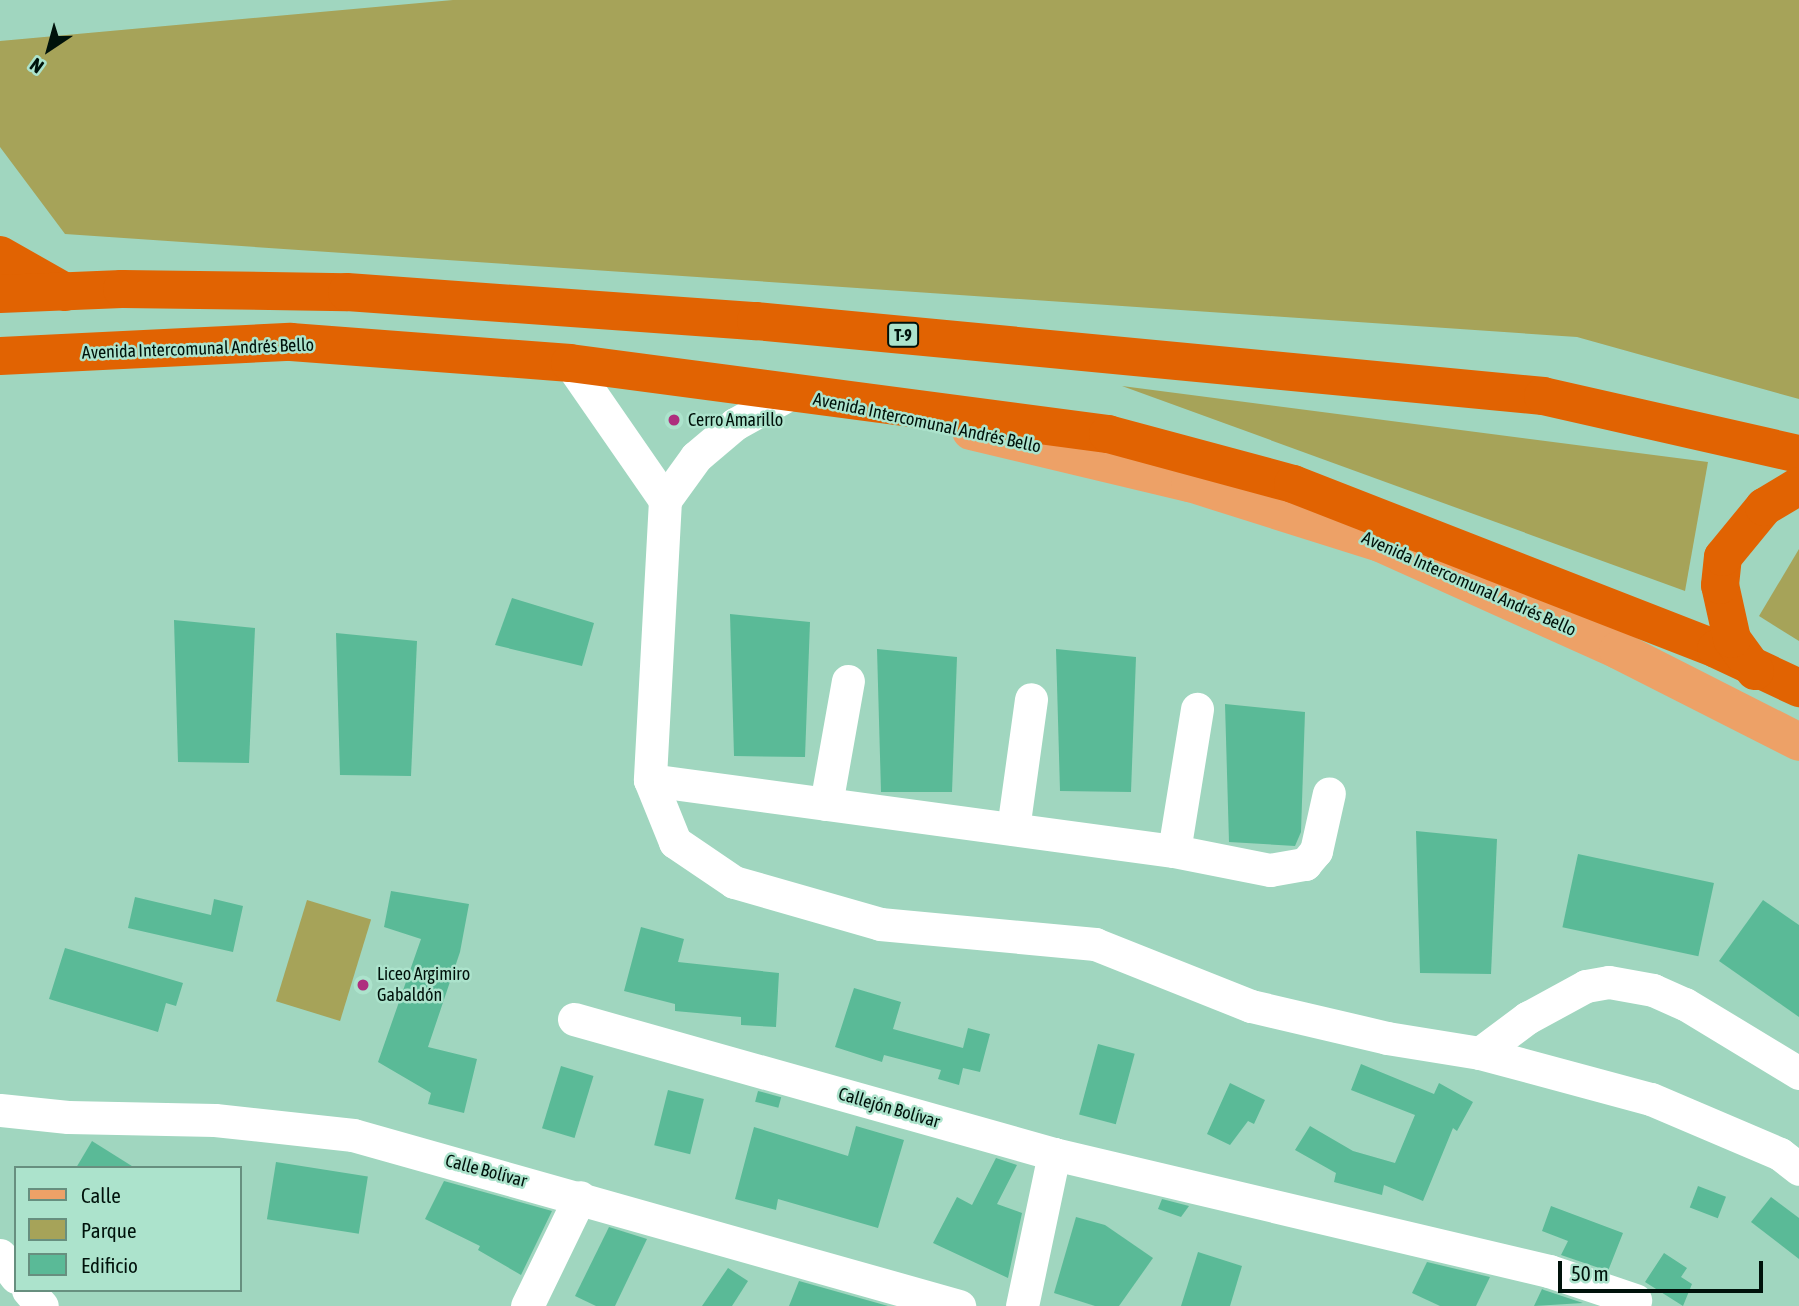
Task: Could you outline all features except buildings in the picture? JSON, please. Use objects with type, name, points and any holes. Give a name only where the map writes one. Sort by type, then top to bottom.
[{"type":"highway","points":[[0,255],[65,292]]},
{"type":"highway","name":"T-9","points":[[0,294],[347,292],[667,313],[1267,367],[1543,396],[1799,454]]},
{"type":"highway","name":"Avenida Intercomunal Andrés Bello","points":[[0,356],[291,342],[570,363],[832,401]]},
{"type":"highway","points":[[832,401],[1108,434],[1293,484],[1748,664],[1799,688]]},
{"type":"highway","points":[[1799,486],[1764,507],[1723,557],[1725,612],[1732,639],[1748,664],[1799,709]]},
{"type":"main road","name":"Avenida Intercomunal Andrés Bello","points":[[832,401],[1139,470],[1380,543],[1618,650],[1799,742]]},
{"type":"street","points":[[570,363],[665,500]]},
{"type":"street","points":[[789,394],[735,424],[696,457],[665,500],[650,780],[675,842],[734,882],[880,924],[1095,944],[1251,1006],[1387,1038],[1480,1053],[1651,1099],[1780,1154],[1799,1169]]},
{"type":"street","points":[[826,804],[848,681]]},
{"type":"street","points":[[1013,829],[1031,699]]},
{"type":"street","points":[[1174,852],[1197,709]]},
{"type":"street","points":[[650,780],[1174,852],[1270,870],[1305,864],[1316,851],[1329,793]]},
{"type":"street","points":[[1480,1053],[1527,1018],[1586,986],[1609,982],[1653,990],[1685,1004],[1799,1073]]},
{"type":"street","name":"Callejón Bolívar","points":[[574,1019],[1054,1154],[1549,1270],[1635,1300]]},
{"type":"street","name":"Calle Bolívar","points":[[0,1110],[68,1118],[215,1120],[354,1135],[579,1196],[958,1306]]},
{"type":"street","points":[[1022,1306],[1054,1154]]},
{"type":"street","points":[[527,1306],[579,1196]]},
{"type":"street","points":[[0,1255],[14,1274]]},
{"type":"street","points":[[30,1292],[42,1306]]},
{"type":"green space","points":[[453,0],[1799,0],[1799,399],[1577,337],[65,234],[0,147],[0,41]]},
{"type":"green space","points":[[1122,386],[1708,462],[1685,591]]},
{"type":"green space","points":[[1799,549],[1799,641],[1759,616]]},
{"type":"green space","points":[[307,900],[371,920],[340,1021],[276,1001]]},
{"type":"place","name":"Cerro Amarillo","points":[[674,420]]},
{"type":"place","name":"Liceo Argimiro Gabaldón","points":[[363,985]]}]
